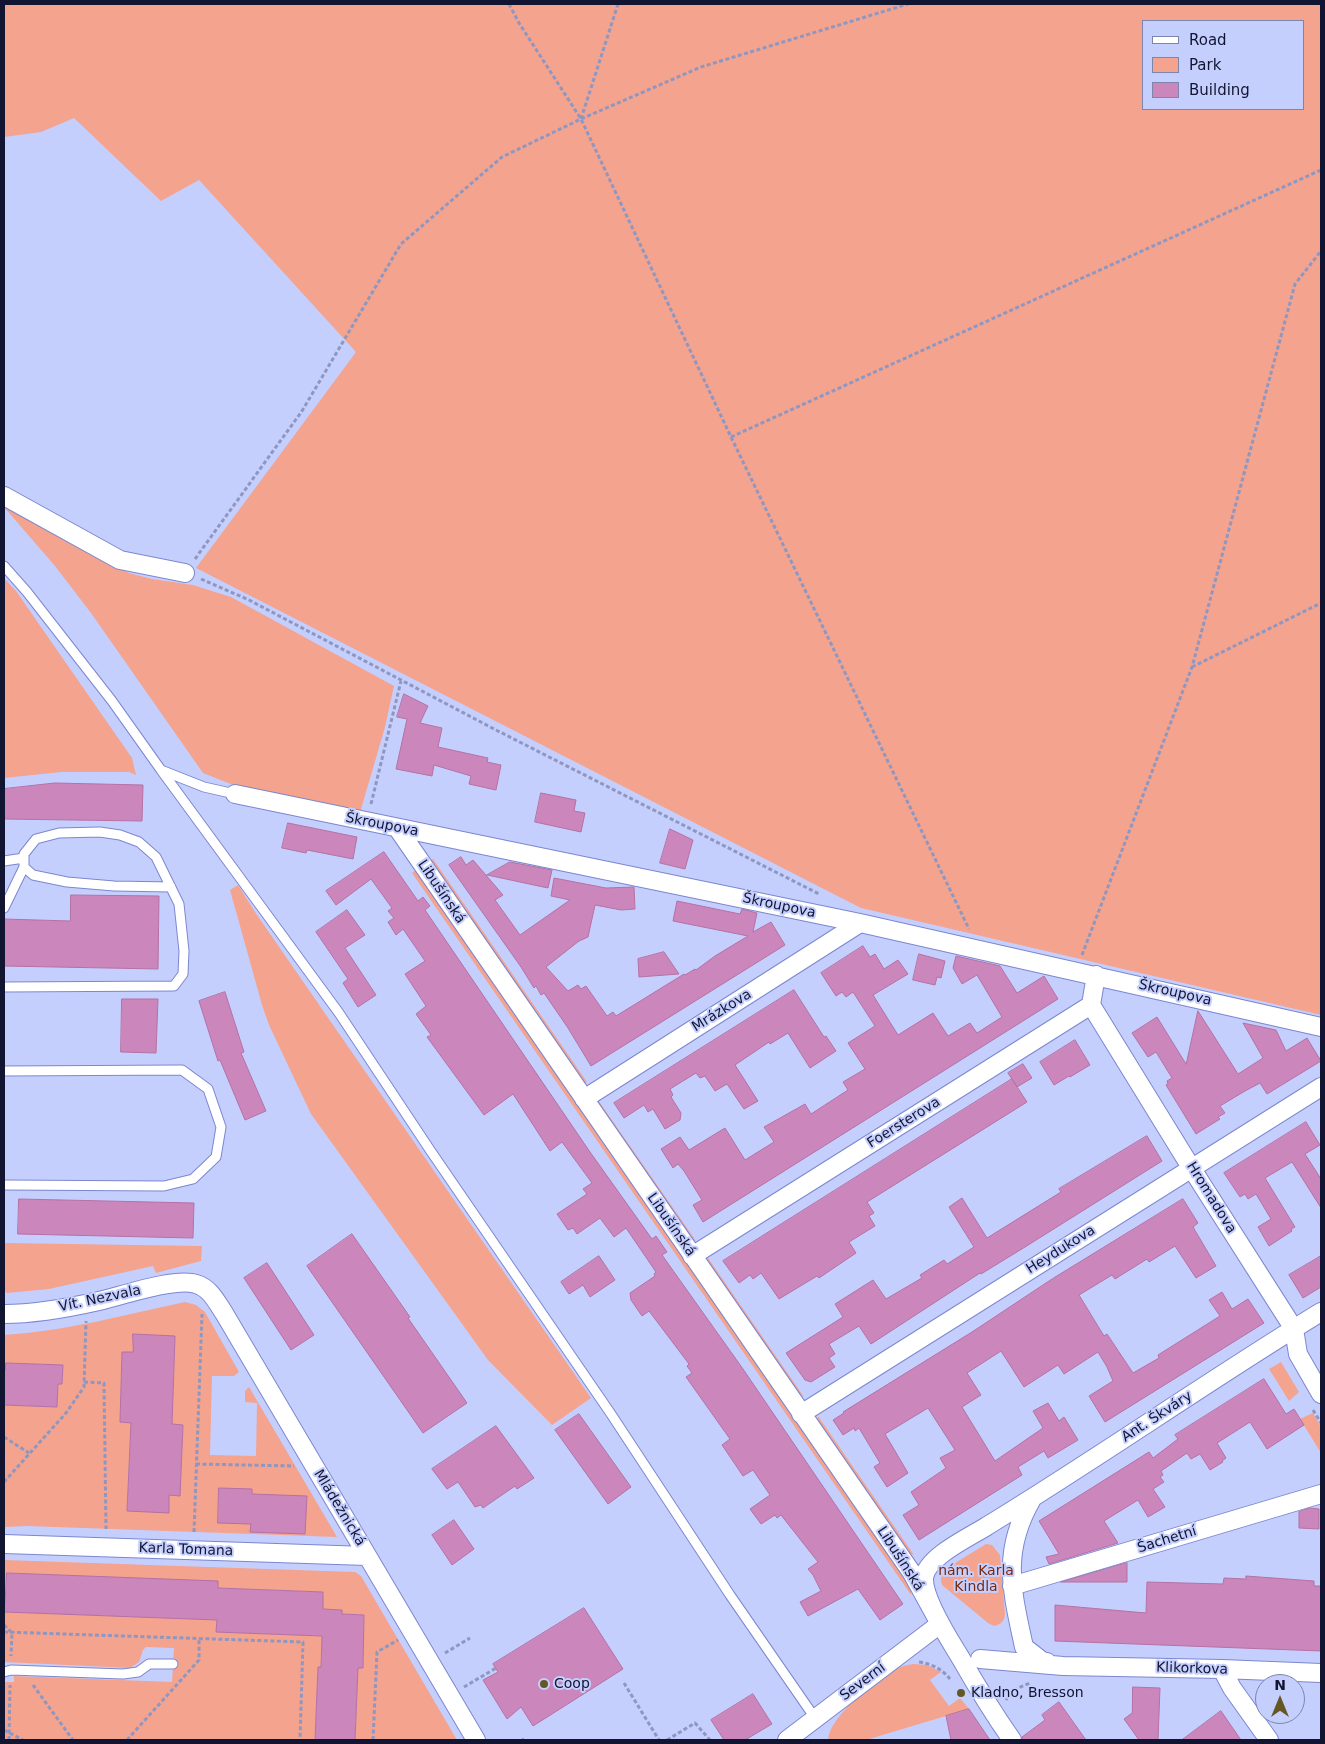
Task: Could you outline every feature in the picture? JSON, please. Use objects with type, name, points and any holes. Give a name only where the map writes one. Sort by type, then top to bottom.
[{"type":"street","points":[[4,496],[120,560],[186,573]]},
{"type":"street","name":"Škroupova","points":[[235,794],[860,924],[1321,1027]]},
{"type":"street","name":"Libušínská","points":[[398,829],[912,1573],[940,1624]]},
{"type":"street","name":"Mrázkova","points":[[584,1099],[860,924]]},
{"type":"street","points":[[1091,1005],[1096,976]]},
{"type":"street","name":"Hromadova","points":[[1091,1005],[1294,1329],[1298,1354],[1316,1400]]},
{"type":"street","name":"Foersterova","points":[[692,1256],[1091,1005]]},
{"type":"street","name":"Heydukova","points":[[801,1414],[1321,1087]]},
{"type":"street","name":"Vít. Nezvala","points":[[4,1314],[37,1312],[97,1302],[180,1281],[195,1283]]},
{"type":"street","name":"Mládežnická","points":[[195,1283],[208,1290],[224,1313],[476,1740]]},
{"type":"street","name":"Ant. Škváry","points":[[992,1523],[1321,1312]]},
{"type":"street","name":"Šachetní","points":[[1012,1586],[1321,1494]]},
{"type":"street","points":[[1034,1497],[1018,1526],[1012,1555],[1012,1586],[1024,1647],[1042,1661],[1063,1666]]},
{"type":"street","points":[[1012,1555],[1006,1533],[1000,1524],[992,1523],[946,1551],[929,1565],[924,1578],[940,1624],[988,1707],[1012,1740]]},
{"type":"street","name":"Karla Tomana","points":[[4,1544],[367,1556]]},
{"type":"street","points":[[902,1559],[929,1565]]},
{"type":"street","name":"Severní","points":[[787,1740],[940,1624]]},
{"type":"street","points":[[980,1658],[1014,1653],[1024,1647]]},
{"type":"street","points":[[960,1657],[1063,1666]]},
{"type":"street","name":"Klikorkova","points":[[1063,1666],[1222,1669],[1321,1674]]},
{"type":"street","points":[[1222,1669],[1232,1688],[1269,1740]]},
{"type":"lane","points":[[4,566],[27,592],[112,701],[160,770],[339,1013],[430,1150],[611,1414],[730,1595],[815,1718]]},
{"type":"lane","points":[[160,770],[204,787],[235,794]]},
{"type":"lane","points":[[4,908],[24,863],[24,854],[36,839],[59,833],[100,832],[120,835],[139,842],[156,857],[179,904],[184,951],[183,974],[174,986],[4,987]]},
{"type":"lane","points":[[4,861],[24,863],[33,875],[67,882],[114,886],[171,887]]},
{"type":"lane","points":[[4,1071],[182,1070],[208,1089],[220,1126],[216,1157],[193,1180],[164,1186],[4,1185]]},
{"type":"lane","points":[[8,1674],[123,1674],[138,1672],[149,1664],[173,1664]]},
{"type":"path","points":[[509,4],[519,23],[581,119],[731,437],[979,950]]},
{"type":"path","points":[[581,119],[618,4]]},
{"type":"path","points":[[822,896],[400,681],[249,600],[186,573],[302,412],[401,244],[502,157],[581,119],[701,67],[908,4]]},
{"type":"path","points":[[731,437],[1321,170]]},
{"type":"path","points":[[1076,971],[1192,667],[1296,284],[1321,251]]},
{"type":"path","points":[[1192,667],[1321,603]]},
{"type":"path","points":[[366,822],[400,681]]},
{"type":"path","points":[[194,1535],[202,1305]]},
{"type":"path","points":[[4,1482],[66,1412],[84,1387],[86,1320]]},
{"type":"path","points":[[84,1382],[104,1382],[106,1532]]},
{"type":"path","points":[[1316,1400],[1321,1423]]},
{"type":"path","points":[[4,1437],[29,1453]]},
{"type":"path","points":[[196,1464],[300,1466]]},
{"type":"path","points":[[4,1625],[12,1633]]},
{"type":"path","points":[[4,1632],[303,1642],[300,1740]]},
{"type":"path","points":[[373,1740],[377,1652],[401,1638]]},
{"type":"path","points":[[127,1740],[198,1660],[199,1639]]},
{"type":"path","points":[[916,1662],[935,1666],[946,1674],[951,1681]]},
{"type":"path","points":[[462,1688],[496,1668]]},
{"type":"path","points":[[9,1740],[8,1674],[28,1677],[73,1740]]},
{"type":"path","points":[[1006,1707],[1005,1701],[1012,1690],[1034,1682]]},
{"type":"path","points":[[624,1683],[659,1740]]},
{"type":"path","points":[[667,1740],[695,1723],[710,1740]]},
{"type":"path","points":[[4,1730],[23,1740]]},
{"type":"green space","points":[[4,4],[1321,4],[1321,1015],[861,908],[196,568],[356,352],[199,180],[161,201],[74,118],[41,132],[4,137]]},
{"type":"green space","points":[[4,503],[96,557],[129,573],[152,579],[193,585],[231,597],[394,686],[385,727],[359,816],[246,790],[203,773],[91,613],[55,566],[4,507]]},
{"type":"green space","points":[[4,578],[16,591],[132,758],[136,775],[129,772],[61,772],[4,778]]},
{"type":"green space","points":[[433,859],[587,1082],[585,1083],[581,1080],[430,861]]},
{"type":"green space","points":[[416,870],[911,1588],[911,1595],[412,873]]},
{"type":"green space","points":[[238,885],[591,1398],[552,1425],[488,1360],[311,1114],[269,1025],[262,1005],[230,890]]},
{"type":"green space","points":[[598,1100],[696,1241],[692,1240],[597,1102]]},
{"type":"green space","points":[[4,1243],[202,1246],[201,1261],[156,1273],[153,1266],[49,1289],[7,1293],[4,1290]]},
{"type":"green space","points":[[708,1258],[804,1397],[796,1392],[706,1261]]},
{"type":"green space","points":[[185,1302],[196,1305],[205,1312],[239,1372],[234,1376],[212,1376],[210,1455],[256,1456],[257,1403],[245,1402],[245,1391],[249,1387],[337,1537],[27,1526],[4,1527],[4,1405],[57,1407],[58,1384],[62,1384],[63,1366],[6,1363],[4,1370],[4,1335],[72,1326]],"holes":[[[133,1334],[175,1337],[172,1406],[162,1424],[183,1425],[179,1496],[169,1495],[169,1512],[127,1510],[130,1441],[141,1424],[120,1422],[122,1352],[133,1352]]]},
{"type":"green space","points":[[1281,1362],[1299,1392],[1289,1401],[1269,1369]]},
{"type":"green space","points":[[1313,1413],[1321,1427],[1321,1453],[1300,1419]]},
{"type":"green space","points":[[818,1416],[914,1555],[906,1552],[817,1424]]},
{"type":"green space","name":"nám. Karla Kindla","points":[[986,1544],[992,1545],[1000,1555],[1005,1614],[1002,1622],[994,1626],[942,1585],[941,1580],[942,1573],[947,1568]]},
{"type":"green space","points":[[4,1560],[355,1572],[361,1576],[457,1740],[355,1740],[358,1668],[363,1667],[364,1615],[342,1614],[342,1610],[323,1609],[323,1592],[218,1588],[7,1573],[5,1611],[217,1620],[216,1631],[322,1636],[321,1667],[318,1667],[315,1740],[4,1740],[4,1682],[14,1682],[14,1676],[172,1682],[174,1648],[146,1647],[139,1662],[130,1668],[4,1662]]},
{"type":"green space","points":[[914,1664],[927,1665],[941,1672],[930,1680],[949,1706],[960,1698],[969,1709],[866,1740],[828,1740],[836,1720],[866,1690],[896,1669]]},
{"type":"building","points":[[404,694],[428,706],[420,723],[442,728],[438,747],[488,758],[487,762],[501,765],[496,790],[469,784],[471,776],[434,765],[432,776],[396,769],[407,719],[397,717]]},
{"type":"building","points":[[55,783],[143,785],[142,821],[4,819],[4,789]]},
{"type":"building","points":[[541,793],[576,800],[574,811],[585,813],[581,832],[535,822]]},
{"type":"building","points":[[288,823],[357,837],[353,859],[307,850],[306,853],[282,848]]},
{"type":"building","points":[[670,829],[693,840],[685,869],[660,863]]},
{"type":"building","points":[[384,852],[418,901],[423,897],[430,906],[425,910],[590,1152],[652,1239],[656,1236],[667,1252],[662,1255],[743,1369],[903,1604],[880,1620],[858,1589],[808,1616],[800,1602],[821,1591],[808,1569],[818,1562],[781,1515],[777,1518],[775,1515],[761,1524],[750,1509],[770,1495],[753,1470],[743,1476],[722,1445],[730,1439],[686,1377],[692,1373],[687,1366],[689,1364],[649,1311],[642,1316],[631,1300],[630,1293],[655,1276],[656,1272],[626,1228],[614,1237],[600,1218],[577,1234],[573,1228],[568,1230],[557,1214],[587,1194],[583,1189],[592,1183],[562,1142],[550,1151],[513,1094],[484,1115],[427,1037],[431,1035],[416,1014],[426,1006],[405,974],[425,961],[403,929],[396,935],[388,922],[394,918],[388,911],[392,908],[371,879],[336,905],[326,891]]},
{"type":"building","points":[[461,857],[466,865],[473,860],[503,895],[495,900],[520,935],[570,900],[551,896],[554,878],[606,888],[634,887],[635,909],[621,910],[595,905],[588,937],[579,941],[546,967],[568,991],[578,985],[581,989],[586,986],[607,1016],[613,1012],[616,1016],[684,974],[696,970],[748,936],[673,921],[677,901],[740,914],[742,909],[757,913],[753,932],[771,922],[785,945],[591,1066],[544,993],[541,995],[536,986],[534,988],[449,865]]},
{"type":"building","points":[[510,862],[552,870],[548,888],[487,875]]},
{"type":"building","points":[[71,895],[159,896],[158,969],[4,966],[4,919],[70,921]]},
{"type":"building","points":[[347,910],[365,935],[345,948],[376,995],[358,1007],[343,983],[348,979],[316,932]]},
{"type":"building","points":[[863,946],[870,957],[875,954],[884,969],[898,960],[908,974],[873,995],[898,1035],[933,1013],[948,1036],[970,1023],[977,1033],[1002,1017],[977,975],[962,984],[953,968],[956,956],[1000,966],[1017,993],[1044,976],[1058,999],[703,1222],[693,1205],[702,1200],[684,1171],[678,1164],[673,1168],[661,1149],[680,1137],[689,1150],[725,1128],[745,1160],[774,1142],[764,1127],[805,1104],[811,1114],[848,1090],[843,1082],[865,1069],[848,1043],[875,1026],[853,992],[846,997],[842,992],[836,996],[821,973]]},
{"type":"building","points":[[664,952],[679,974],[639,977],[638,959]]},
{"type":"building","points":[[919,954],[945,961],[941,978],[937,977],[935,985],[913,980]]},
{"type":"building","points":[[794,990],[824,1037],[826,1036],[836,1051],[810,1068],[788,1033],[770,1044],[769,1042],[735,1065],[758,1101],[744,1109],[727,1084],[715,1091],[705,1076],[700,1078],[696,1073],[670,1089],[673,1095],[671,1097],[681,1113],[680,1120],[665,1129],[653,1109],[648,1112],[644,1105],[624,1118],[614,1103]]},
{"type":"building","points":[[225,992],[244,1052],[241,1053],[266,1111],[245,1120],[220,1060],[218,1061],[199,1001]]},
{"type":"building","points":[[122,999],[158,999],[156,1053],[121,1052]]},
{"type":"building","points":[[1198,1011],[1238,1074],[1263,1058],[1243,1023],[1276,1030],[1286,1051],[1307,1038],[1321,1061],[1267,1094],[1260,1083],[1245,1091],[1220,1106],[1225,1113],[1218,1117],[1220,1119],[1196,1134],[1166,1085],[1168,1084],[1167,1081],[1172,1078],[1156,1052],[1148,1057],[1132,1033],[1157,1017],[1186,1064]]},
{"type":"building","points":[[1075,1040],[1090,1065],[1054,1085],[1040,1062]]},
{"type":"building","points":[[1023,1064],[1032,1078],[1017,1087],[1008,1073]]},
{"type":"building","points":[[1012,1079],[1027,1102],[867,1202],[874,1213],[869,1216],[875,1226],[849,1242],[856,1253],[819,1278],[817,1276],[779,1299],[761,1273],[753,1279],[750,1275],[739,1283],[723,1261]]},
{"type":"building","points":[[1306,1122],[1320,1145],[1305,1154],[1321,1179],[1321,1208],[1292,1162],[1265,1178],[1295,1227],[1269,1246],[1258,1227],[1271,1219],[1256,1194],[1248,1199],[1245,1194],[1240,1197],[1224,1173]]},
{"type":"building","points":[[1147,1136],[1162,1161],[980,1273],[871,1344],[859,1326],[829,1344],[835,1354],[829,1358],[835,1367],[811,1382],[805,1380],[786,1353],[843,1317],[835,1304],[873,1280],[886,1299],[922,1278],[920,1275],[944,1260],[947,1264],[974,1247],[949,1207],[962,1198],[987,1238],[1061,1192],[1059,1189]]},
{"type":"building","points":[[19,1199],[194,1203],[193,1238],[18,1234]]},
{"type":"building","points":[[1183,1199],[1198,1223],[1193,1227],[1216,1266],[1196,1278],[1175,1246],[1149,1262],[1147,1259],[1115,1279],[1112,1275],[1079,1295],[1104,1336],[1107,1334],[1133,1373],[1159,1358],[1158,1355],[1220,1316],[1209,1300],[1222,1292],[1232,1309],[1248,1299],[1264,1323],[1105,1422],[1089,1396],[1113,1381],[1098,1352],[1064,1374],[1058,1365],[1024,1387],[1001,1351],[967,1373],[981,1395],[962,1407],[995,1461],[1043,1428],[1033,1411],[1048,1403],[1059,1421],[1064,1417],[1078,1440],[1048,1458],[1044,1451],[1018,1467],[1022,1475],[919,1540],[903,1515],[919,1505],[911,1492],[946,1468],[940,1458],[955,1450],[928,1408],[885,1434],[908,1473],[887,1487],[874,1467],[880,1463],[859,1428],[855,1431],[854,1428],[843,1435],[833,1420],[1052,1279]]},
{"type":"building","points":[[352,1234],[467,1403],[423,1433],[307,1266]]},
{"type":"building","points":[[599,1256],[615,1280],[590,1297],[583,1285],[569,1294],[561,1282]]},
{"type":"building","points":[[1321,1256],[1321,1287],[1303,1298],[1289,1275]]},
{"type":"building","points":[[267,1263],[314,1335],[291,1350],[244,1278]]},
{"type":"building","points":[[133,1334],[175,1336],[172,1424],[183,1425],[180,1496],[169,1495],[169,1513],[127,1511],[131,1423],[120,1422],[122,1352],[133,1352]]},
{"type":"building","points":[[6,1363],[63,1365],[62,1384],[58,1384],[57,1407],[4,1405],[4,1370]]},
{"type":"building","points":[[1264,1379],[1286,1414],[1294,1409],[1304,1425],[1267,1449],[1250,1422],[1217,1443],[1226,1458],[1210,1470],[1200,1454],[1191,1459],[1187,1453],[1161,1471],[1163,1475],[1160,1477],[1164,1482],[1153,1489],[1165,1507],[1148,1517],[1138,1500],[1104,1521],[1118,1543],[1049,1564],[1046,1557],[1059,1554],[1039,1521],[1149,1452],[1153,1458],[1178,1439],[1175,1435]]},
{"type":"building","points":[[579,1414],[631,1487],[608,1504],[555,1430]]},
{"type":"building","points":[[496,1426],[534,1478],[517,1489],[515,1486],[483,1508],[481,1505],[475,1507],[458,1482],[447,1489],[432,1469]]},
{"type":"building","points":[[219,1488],[252,1489],[252,1494],[307,1496],[305,1534],[250,1532],[251,1524],[218,1523]]},
{"type":"building","points":[[1310,1508],[1319,1509],[1319,1529],[1299,1528],[1299,1512]]},
{"type":"building","points":[[454,1520],[474,1549],[452,1565],[432,1535]]},
{"type":"building","points":[[1127,1563],[1127,1582],[1061,1582]]},
{"type":"building","points":[[7,1573],[218,1581],[218,1588],[323,1592],[323,1609],[342,1610],[342,1614],[364,1615],[363,1668],[358,1668],[355,1740],[315,1740],[318,1667],[321,1667],[322,1636],[216,1632],[217,1620],[5,1612]]},
{"type":"building","points":[[1246,1576],[1314,1581],[1314,1586],[1321,1586],[1321,1651],[1055,1641],[1055,1605],[1146,1613],[1147,1582],[1223,1584],[1224,1578],[1246,1579]]},
{"type":"building","points":[[584,1608],[623,1669],[533,1726],[521,1707],[507,1719],[483,1680],[498,1672],[493,1664]]},
{"type":"building","points":[[1133,1687],[1160,1688],[1158,1740],[1139,1740],[1124,1719],[1132,1713]]},
{"type":"building","points":[[753,1694],[772,1724],[745,1740],[724,1740],[711,1720]]},
{"type":"building","points":[[1059,1702],[1086,1740],[1022,1740],[1022,1737],[1045,1720],[1042,1715]]},
{"type":"building","points":[[969,1709],[990,1740],[951,1740],[946,1716]]},
{"type":"building","points":[[1221,1711],[1241,1740],[1182,1740]]},
{"type":"place","name":"Coop","points":[[544,1684]]},
{"type":"place","name":"Kladno, Bresson","points":[[961,1693]]}]
